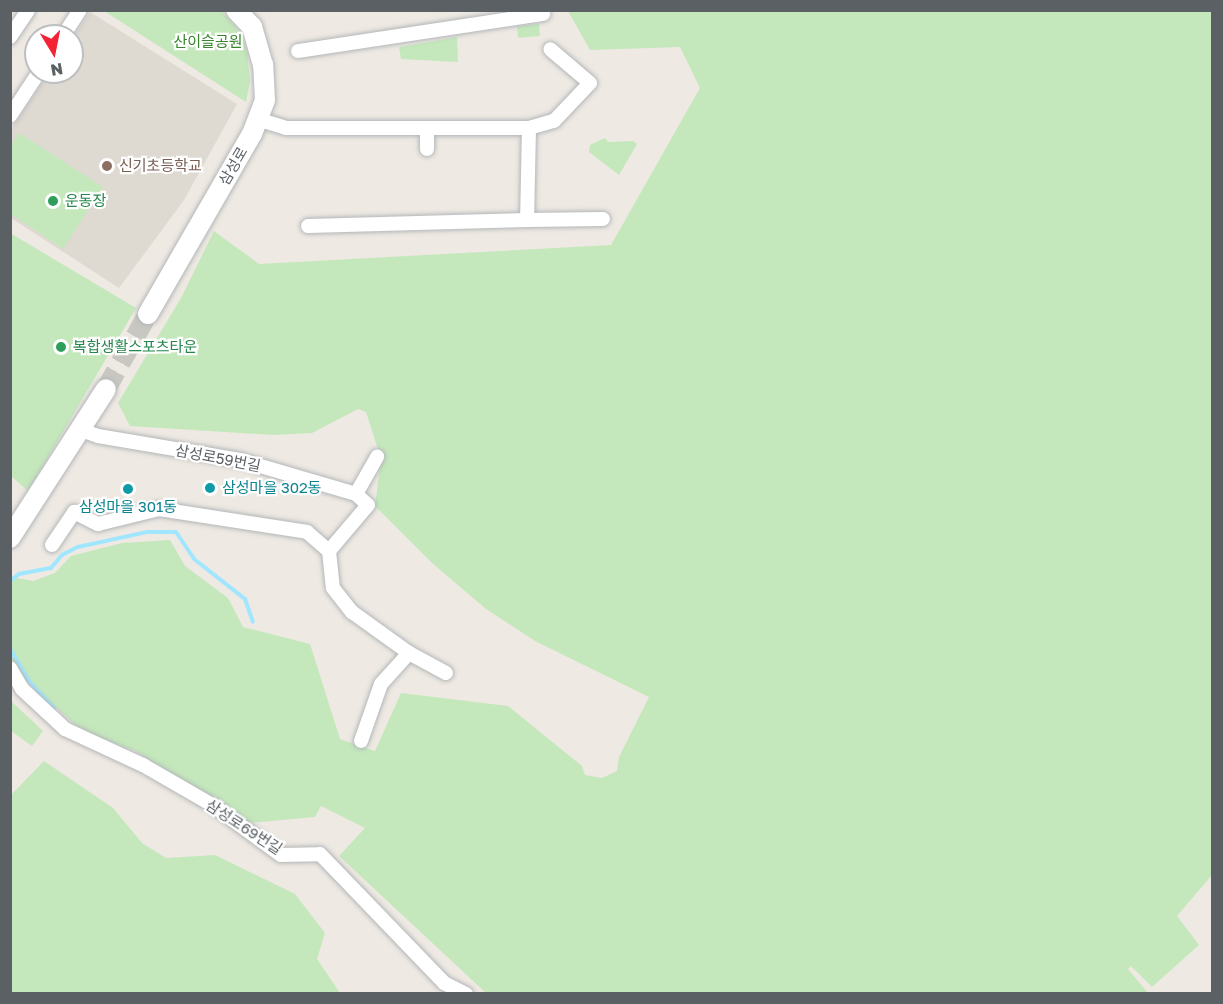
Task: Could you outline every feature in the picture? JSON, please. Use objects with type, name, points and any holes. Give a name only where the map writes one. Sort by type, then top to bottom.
[{"type":"street","points":[[10,37],[28,10]]},
{"type":"street","points":[[71,24],[80,10]]},
{"type":"street","name":"삼성로","points":[[148,314],[265,100],[263,65],[252,27],[236,10]]},
{"type":"street","points":[[298,51],[543,14]]},
{"type":"street","points":[[257,118],[286,128],[530,128],[554,121],[590,83],[550,49]]},
{"type":"street","points":[[10,116],[31,84]]},
{"type":"street","points":[[427,128],[427,149]]},
{"type":"street","points":[[527,220],[530,128]]},
{"type":"street","points":[[308,226],[603,219]]},
{"type":"street","points":[[10,538],[78,429],[106,389]]},
{"type":"street","name":"삼성로59번길","points":[[78,429],[98,436],[240,460],[356,494],[368,505],[329,551]]},
{"type":"street","points":[[356,494],[377,457]]},
{"type":"street","points":[[52,544],[74,512],[98,524],[159,509],[307,532],[329,551],[333,588],[352,612],[409,653],[446,673]]},
{"type":"street","points":[[361,741],[381,684],[409,653]]},
{"type":"street","name":"삼성로69번길","points":[[10,668],[22,689],[65,729],[143,765],[214,806],[281,855],[320,855],[444,983],[466,993]]},
{"type":"shaded area","name":"신기초등학교","points":[[90,12],[237,104],[184,200],[119,288],[11,218],[10,131],[42,84],[84,84],[84,24],[82,24]]},
{"type":"green space","name":"산이슬공원","points":[[104,11],[222,11],[242,35],[247,51],[250,81],[246,102]]},
{"type":"green space","points":[[568,11],[1212,11],[1212,875],[1177,916],[1199,945],[1152,987],[1131,966],[1128,969],[1148,993],[486,993],[339,856],[365,828],[321,806],[315,817],[247,823],[135,751],[82,731],[18,673],[11,660],[10,577],[33,581],[55,573],[71,556],[122,543],[170,540],[185,566],[228,598],[243,627],[310,644],[340,739],[375,751],[401,693],[508,706],[582,766],[585,775],[602,778],[617,771],[619,757],[649,697],[535,641],[486,609],[432,563],[375,506],[381,459],[366,412],[358,409],[312,433],[273,435],[130,426],[118,403],[181,298],[214,231],[259,264],[611,245],[700,88],[680,47],[590,50]]},
{"type":"green space","points":[[539,24],[540,36],[518,38],[517,26]]},
{"type":"green space","points":[[457,37],[458,62],[401,59],[399,47]]},
{"type":"green space","name":"운동장","points":[[19,133],[103,187],[63,249],[11,214],[11,145]]},
{"type":"green space","points":[[605,138],[608,142],[633,141],[637,144],[619,175],[589,152],[590,145]]},
{"type":"green space","name":"복합생활스포츠타운","points":[[10,233],[136,308],[28,491],[11,476]]},
{"type":"green space","points":[[10,700],[43,731],[32,746],[11,731]]},
{"type":"green space","points":[[44,761],[113,808],[142,843],[166,858],[215,855],[295,894],[325,933],[317,959],[340,993],[11,993],[11,795]]},
{"type":"waterway","points":[[10,581],[19,574],[51,568],[62,555],[78,547],[147,532],[176,532],[194,559],[245,599],[253,622]]},
{"type":"waterway","points":[[10,649],[29,681],[54,708]]},
{"type":"tunnel","points":[[106,389],[148,314]]},
{"type":"place","name":"신기초등학교","points":[[107,166]]},
{"type":"place","name":"운동장","points":[[53,201]]},
{"type":"place","name":"복합생활스포츠타운","points":[[61,347]]},
{"type":"place","name":"삼성마을 302동","points":[[210,488]]},
{"type":"place","name":"삼성마을 301동","points":[[128,489]]}]
